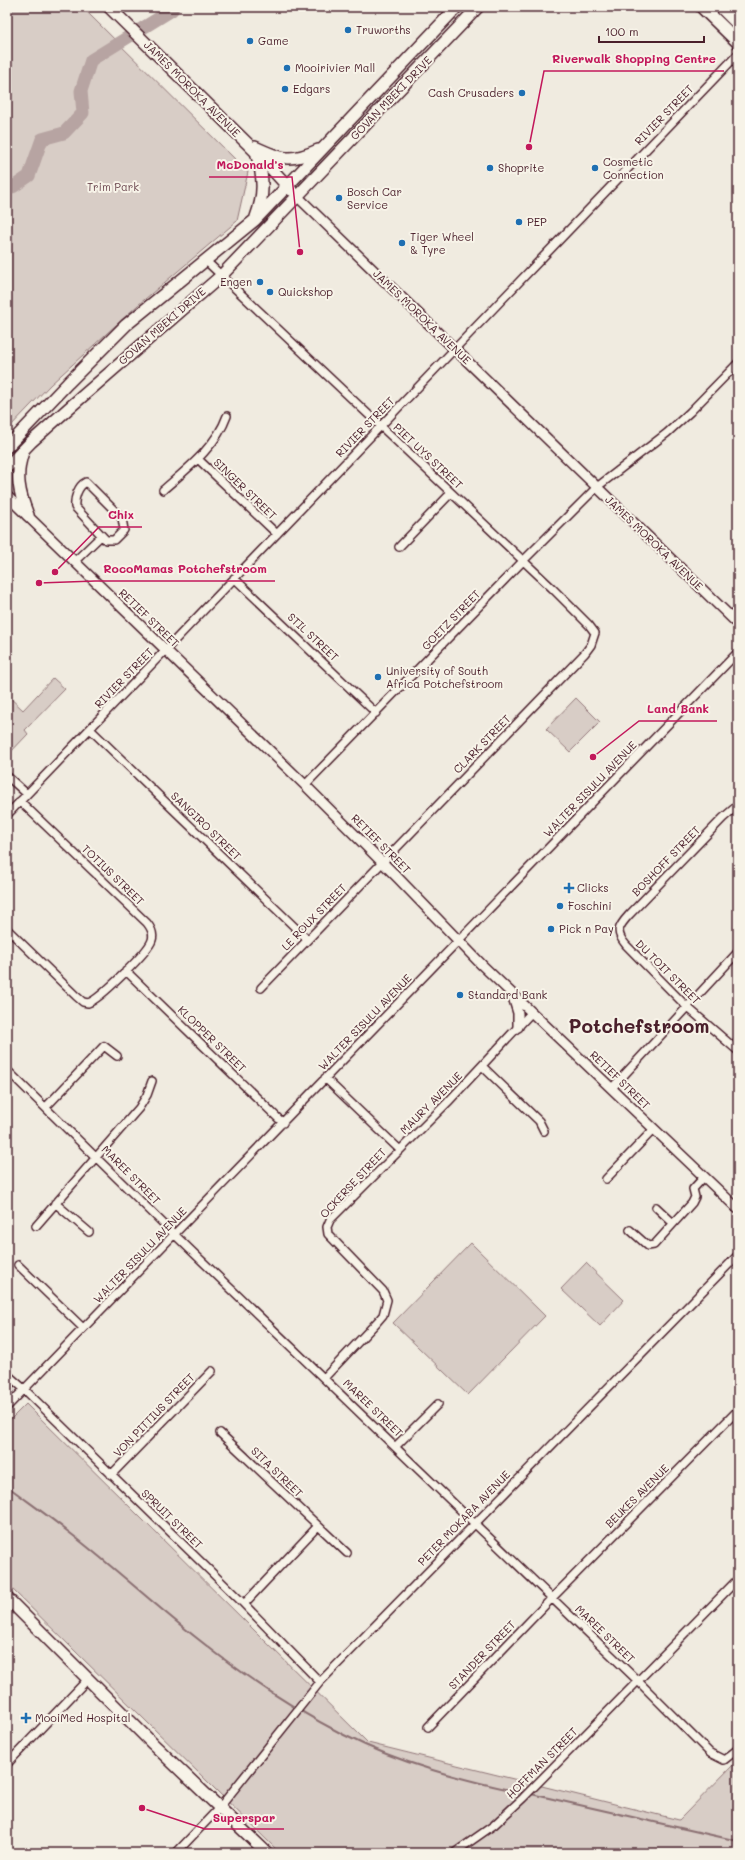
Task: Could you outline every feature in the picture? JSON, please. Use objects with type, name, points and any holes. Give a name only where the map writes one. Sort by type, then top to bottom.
[{"type":"highway","points":[[702,7],[738,42]]},
{"type":"highway","points":[[721,7],[738,24]]},
{"type":"main road","name":"GOVAN MBEKI DRIVE","points":[[7,447],[104,346],[141,312],[255,220],[457,7]]},
{"type":"main road","name":"GOVAN MBEKI DRIVE","points":[[7,467],[24,449],[106,375],[221,276],[478,7]]},
{"type":"main road","name":"JAMES MOROKA AVENUE","points":[[112,10],[256,152],[298,196]]},
{"type":"main road","points":[[244,141],[280,158],[302,157],[324,147]]},
{"type":"main road","points":[[255,220],[260,206],[263,186],[261,168],[256,152]]},
{"type":"main road","points":[[24,449],[19,463],[18,478],[21,498],[28,515]]},
{"type":"main road","points":[[7,1598],[89,1678],[153,1744],[267,1853]]},
{"type":"street","name":"RIVIER STREET","points":[[7,815],[738,54]]},
{"type":"street","name":"JAMES MOROKA AVENUE","points":[[298,196],[738,624]]},
{"type":"street","name":"PIET UYS STREET","points":[[206,260],[221,276],[589,625],[595,633],[594,638]]},
{"type":"street","name":"GOETZ STREET","points":[[306,785],[523,561],[597,487],[667,433],[738,363]]},
{"type":"street","name":"SINGER STREET","points":[[163,490],[198,459],[219,433],[227,416]]},
{"type":"street","name":"SINGER STREET","points":[[198,459],[277,534]]},
{"type":"street","points":[[84,483],[90,484],[114,509],[124,522],[124,530],[114,540],[109,541],[101,536],[75,507],[75,498],[84,483]]},
{"type":"street","points":[[399,547],[451,493]]},
{"type":"street","name":"RETIEF STREET","points":[[7,496],[306,785],[383,862],[459,942],[512,994],[738,1208]]},
{"type":"street","points":[[74,562],[101,536]]},
{"type":"street","name":"STIL STREET","points":[[234,578],[376,713]]},
{"type":"street","name":"CLARK STREET","points":[[383,862],[584,653],[591,645],[594,638]]},
{"type":"street","name":"WALTER SISULU AVENUE","points":[[7,1407],[175,1235],[325,1078],[459,942],[738,652]]},
{"type":"street","name":"SANGIRO STREET","points":[[90,729],[308,939]]},
{"type":"street","points":[[7,776],[27,794]]},
{"type":"street","name":"TOTIUS STREET","points":[[7,929],[83,1002],[88,1003],[96,1000],[126,971],[149,947],[153,939],[150,928],[20,801]]},
{"type":"street","name":"BOSHOFF STREET","points":[[621,938],[619,930],[623,921],[723,818],[738,805]]},
{"type":"street","name":"LE ROUX STREET","points":[[261,988],[383,862]]},
{"type":"street","name":"DU TOIT STREET","points":[[621,938],[686,1006],[738,1052]]},
{"type":"street","points":[[612,1088],[686,1006],[738,952]]},
{"type":"street","name":"KLOPPER STREET","points":[[126,971],[283,1123]]},
{"type":"street","points":[[512,994],[518,1013],[518,1027]]},
{"type":"street","name":"MAURY AVENUE","points":[[325,1078],[400,1150],[532,1013]]},
{"type":"street","points":[[46,1107],[104,1046],[117,1056]]},
{"type":"street","points":[[482,1066],[539,1121],[544,1131]]},
{"type":"street","name":"MAREE STREET","points":[[7,1070],[97,1156],[175,1235],[475,1522],[710,1753],[724,1760],[738,1749]]},
{"type":"street","points":[[36,1226],[139,1108],[148,1095],[152,1081]]},
{"type":"street","points":[[606,1179],[654,1129]]},
{"type":"street","name":"OCKERSE STREET","points":[[325,1377],[377,1322],[383,1314],[388,1300],[383,1291],[331,1239],[326,1227],[333,1217],[400,1150]]},
{"type":"street","points":[[630,1230],[650,1246],[654,1245],[694,1200],[693,1189],[704,1177]]},
{"type":"street","points":[[55,1203],[89,1232]]},
{"type":"street","points":[[656,1207],[673,1223]]},
{"type":"street","name":"PETER MOKABA AVENUE","points":[[176,1853],[220,1807],[320,1682],[738,1255]]},
{"type":"street","points":[[18,1265],[83,1328]]},
{"type":"street","name":"VON PITTIUS STREET","points":[[112,1475],[212,1371]]},
{"type":"street","name":"SPRUIT STREET","points":[[7,1374],[24,1388],[244,1604],[320,1682]]},
{"type":"street","points":[[7,1378],[9,1387],[7,1398]]},
{"type":"street","points":[[396,1446],[438,1404]]},
{"type":"street","name":"BEUKES AVENUE","points":[[552,1598],[738,1410]]},
{"type":"street","name":"SITA STREET","points":[[220,1433],[347,1553]]},
{"type":"street","points":[[244,1604],[318,1526]]},
{"type":"street","name":"HOFFMAN STREET","points":[[454,1853],[494,1826],[542,1780],[738,1579]]},
{"type":"street","name":"STANDER STREET","points":[[428,1727],[552,1598]]},
{"type":"street","points":[[7,1764],[89,1678]]},
{"type":"green space","name":"Trim Park","points":[[7,7],[82,7],[248,172],[237,221],[138,305],[50,385],[7,430]]},
{"type":"green space","points":[[53,678],[65,689],[25,730],[28,734],[7,756],[7,695],[23,710]]},
{"type":"green space","points":[[576,698],[600,722],[570,752],[546,729]]},
{"type":"green space","points":[[471,1243],[545,1316],[468,1395],[393,1323]]},
{"type":"green space","points":[[586,1263],[624,1300],[600,1326],[561,1289]]},
{"type":"green space","points":[[26,1404],[368,1743],[679,1820],[738,1760],[738,1853],[280,1853],[7,1584],[7,1423]]},
{"type":"waterway","points":[[7,187],[13,187],[29,176],[42,139],[64,133],[83,113],[81,91],[91,60],[172,10],[173,7]]},
{"type":"waterway","points":[[7,1486],[83,1543],[181,1626],[215,1652],[269,1691],[306,1714],[344,1735],[410,1763],[455,1777],[524,1793]]},
{"type":"waterway","points":[[531,1794],[738,1841]]},
{"type":"place","name":"Truworths","points":[[348,30]]},
{"type":"place","name":"Game","points":[[250,41]]},
{"type":"place","name":"Mooirivier Mall","points":[[287,68]]},
{"type":"place","name":"Edgars","points":[[285,89]]},
{"type":"place","name":"Cash Crusaders","points":[[522,93]]},
{"type":"place","name":"Riverwalk Shopping Centre","points":[[529,147]]},
{"type":"place","name":"Shoprite","points":[[490,168]]},
{"type":"place","name":"Cosmetic Connection","points":[[595,168]]},
{"type":"place","name":"Bosch Car Service","points":[[339,198]]},
{"type":"place","name":"PEP","points":[[519,222]]},
{"type":"place","name":"Tiger Wheel & Tyre","points":[[402,243]]},
{"type":"place","name":"McDonald's","points":[[300,252]]},
{"type":"place","name":"Engen","points":[[260,282]]},
{"type":"place","name":"Quickshop","points":[[270,292]]},
{"type":"place","name":"Chix","points":[[55,572]]},
{"type":"place","name":"RocoMamas Potchefstroom","points":[[39,583]]},
{"type":"place","name":"University of South Africa Potchefstroom","points":[[378,677]]},
{"type":"place","name":"Land Bank","points":[[593,757]]},
{"type":"place","name":"Clicks","points":[[569,888]]},
{"type":"place","name":"Foschini","points":[[560,906]]},
{"type":"place","name":"Pick n Pay","points":[[551,929]]},
{"type":"place","name":"Standard Bank","points":[[460,995]]},
{"type":"place","name":"MooiMed Hospital","points":[[26,1718]]},
{"type":"place","name":"Superspar","points":[[142,1808]]},
{"type":"district","name":"Potchefstroom","points":[[639,1026]]}]
